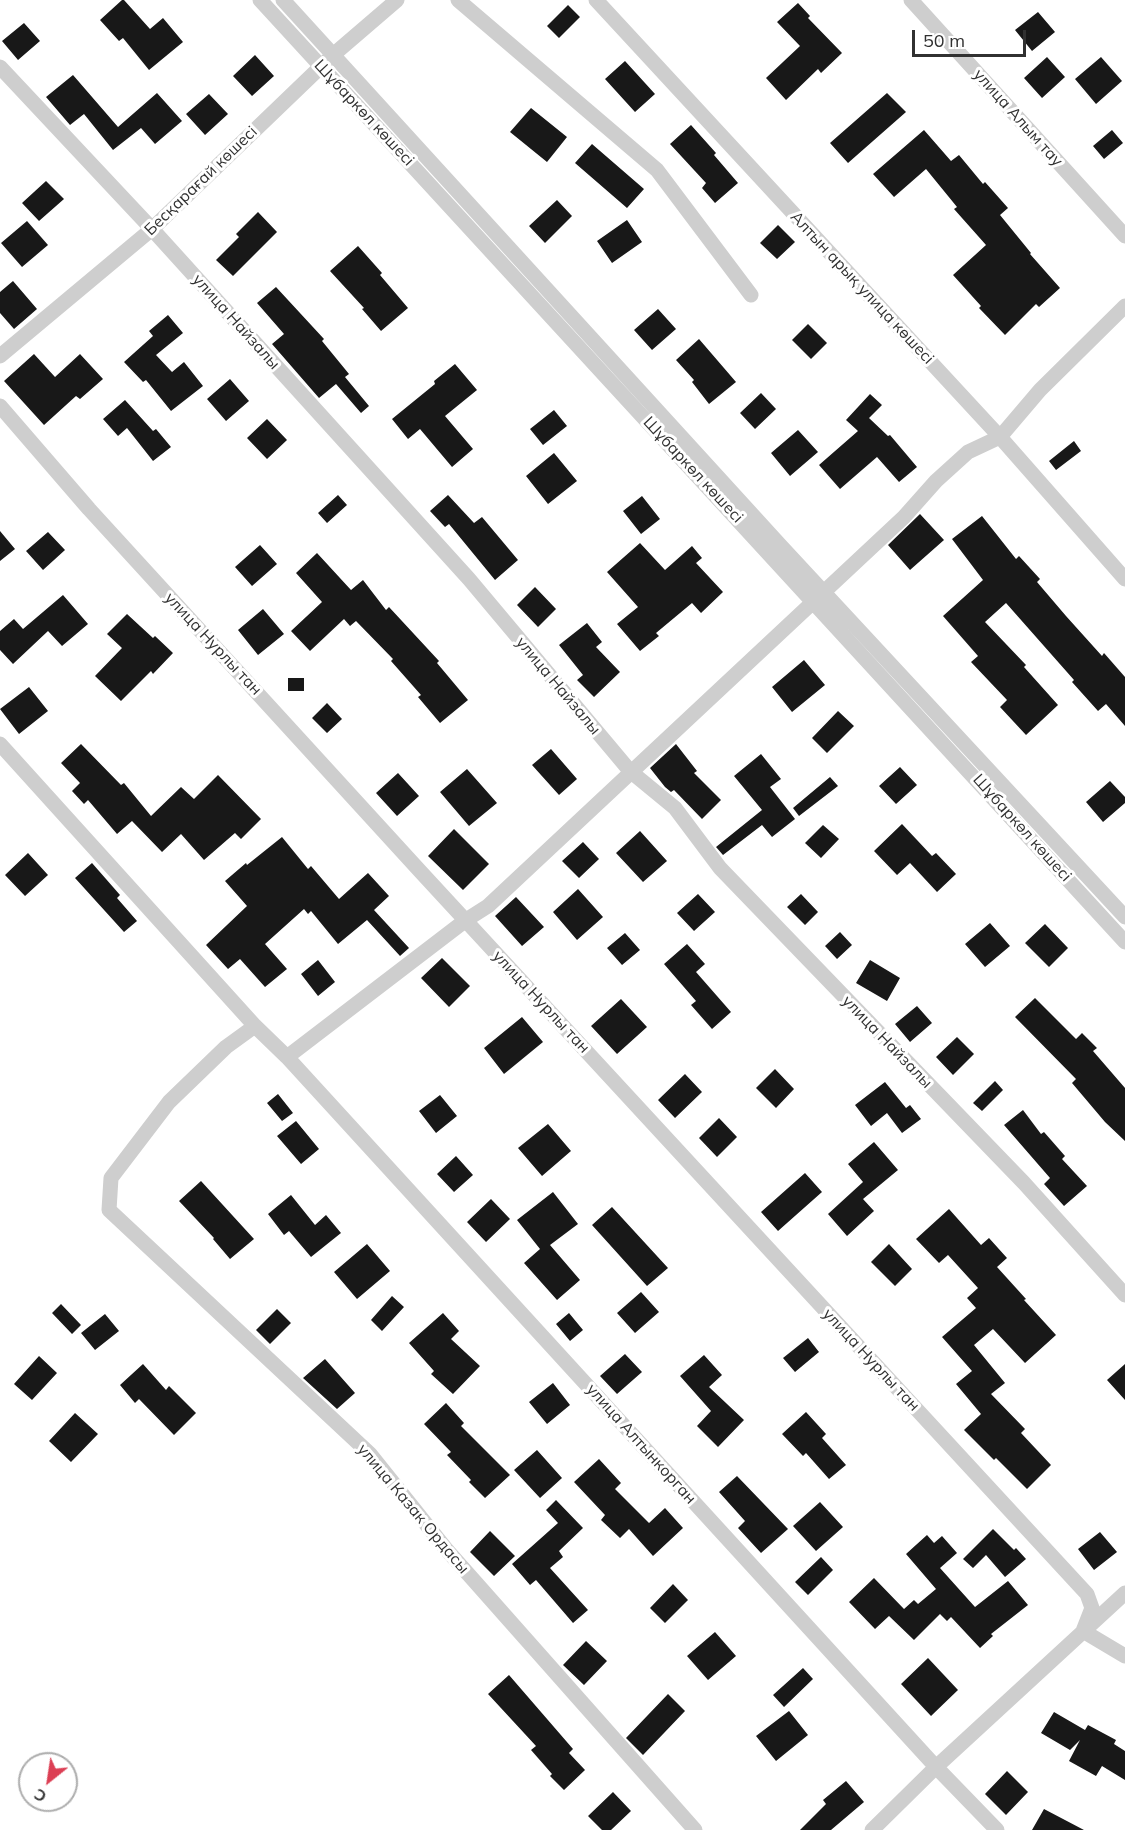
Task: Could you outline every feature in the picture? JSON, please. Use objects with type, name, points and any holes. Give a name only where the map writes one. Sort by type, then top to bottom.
[{"type":"street","name":"Шұбаркөл көшесі","points":[[260,0],[819,596],[1125,917]]},
{"type":"street","name":"Шұбаркөл көшесі","points":[[283,0],[819,596],[1125,942]]},
{"type":"street","name":"Бесқарағай көшесі","points":[[0,356],[152,229],[333,55],[397,0]]},
{"type":"street","points":[[458,0],[657,170],[751,295]]},
{"type":"street","name":"Алтын арық улица көшесі","points":[[596,0],[1000,437],[1125,579]]},
{"type":"street","name":"улица Алым тау","points":[[911,0],[1125,236]]},
{"type":"street","name":"улица Найзалы","points":[[0,67],[152,229],[468,579],[630,771],[675,808],[720,868],[1024,1183],[1125,1295]]},
{"type":"street","points":[[287,1058],[466,920],[489,906],[630,771],[904,517],[936,481],[968,452],[1000,437],[1040,390],[1125,306]]},
{"type":"street","name":"улица Нурлы тан","points":[[1,412],[1087,1594],[1092,1608],[1083,1631]]},
{"type":"street","name":"улица Алтынкорган","points":[[0,744],[255,1026],[287,1058],[936,1767],[997,1830]]},
{"type":"street","name":"улица Казак Ордасы","points":[[255,1026],[226,1047],[169,1102],[111,1178],[109,1210],[370,1454],[446,1549],[695,1830]]},
{"type":"street","points":[[872,1830],[936,1767],[1125,1593]]},
{"type":"street","points":[[1083,1631],[1125,1656]]},
{"type":"building","points":[[122,0],[150,29],[163,18],[183,42],[149,70],[123,38],[119,41],[100,20]]},
{"type":"building","points":[[798,3],[810,16],[808,18],[842,53],[821,73],[818,69],[786,100],[766,78],[800,46],[777,22]]},
{"type":"building","points":[[568,5],[580,17],[559,38],[547,26]]},
{"type":"building","points":[[1038,12],[1055,32],[1032,51],[1015,30]]},
{"type":"building","points":[[24,23],[40,41],[18,60],[2,41]]},
{"type":"building","points":[[255,55],[274,76],[252,96],[233,76]]},
{"type":"building","points":[[1047,57],[1065,77],[1042,98],[1024,78]]},
{"type":"building","points":[[1101,57],[1122,81],[1096,104],[1075,79]]},
{"type":"building","points":[[625,61],[655,94],[635,112],[605,79]]},
{"type":"building","points":[[73,75],[118,127],[157,93],[182,121],[155,144],[141,128],[113,150],[84,114],[70,125],[46,97]]},
{"type":"building","points":[[887,93],[906,112],[848,163],[830,143]]},
{"type":"building","points":[[209,94],[228,114],[205,135],[186,114]]},
{"type":"building","points":[[531,108],[567,137],[547,162],[510,132]]},
{"type":"building","points":[[691,125],[738,183],[715,203],[702,188],[706,183],[670,144]]},
{"type":"building","points":[[924,130],[951,161],[959,155],[983,184],[985,182],[1008,208],[1000,215],[1060,288],[1039,307],[1036,304],[1005,335],[979,308],[981,306],[953,275],[986,245],[954,209],[957,207],[926,169],[894,197],[873,174]]},
{"type":"building","points":[[1112,130],[1123,143],[1104,159],[1093,146]]},
{"type":"building","points":[[592,144],[644,189],[627,208],[575,163]]},
{"type":"building","points":[[46,181],[64,199],[39,221],[22,203]]},
{"type":"building","points":[[557,200],[572,216],[545,243],[529,226]]},
{"type":"building","points":[[258,212],[277,232],[233,276],[216,260],[239,237],[236,234]]},
{"type":"building","points":[[627,220],[642,242],[612,263],[597,241]]},
{"type":"building","points":[[27,221],[48,245],[22,267],[1,243]]},
{"type":"building","points":[[778,225],[795,242],[777,259],[760,243]]},
{"type":"building","points":[[358,246],[408,308],[381,331],[362,309],[364,308],[330,271]]},
{"type":"building","points":[[13,281],[37,309],[14,329],[0,313],[0,292]]},
{"type":"building","points":[[276,287],[324,339],[322,341],[349,374],[345,377],[369,406],[361,413],[336,384],[319,398],[272,344],[284,334],[257,303]]},
{"type":"building","points":[[658,309],[676,329],[652,350],[634,330]]},
{"type":"building","points":[[168,315],[183,333],[156,355],[172,372],[184,362],[203,386],[171,411],[146,380],[143,382],[124,362],[153,336],[149,331]]},
{"type":"building","points":[[808,324],[827,343],[811,359],[792,340]]},
{"type":"building","points":[[699,339],[736,382],[709,404],[692,382],[694,380],[676,360]]},
{"type":"building","points":[[34,354],[55,377],[80,354],[103,379],[80,399],[76,396],[44,425],[4,381]]},
{"type":"building","points":[[455,364],[477,390],[445,416],[473,449],[452,467],[420,429],[408,439],[392,419],[435,384],[434,381]]},
{"type":"building","points":[[230,379],[249,401],[226,421],[207,399]]},
{"type":"building","points":[[761,393],[776,409],[755,429],[740,413]]},
{"type":"building","points":[[870,394],[882,405],[869,418],[888,436],[890,435],[917,467],[899,482],[877,457],[840,489],[819,465],[858,431],[846,420]]},
{"type":"building","points":[[125,400],[153,431],[156,429],[171,447],[153,461],[127,428],[118,436],[103,419]]},
{"type":"building","points":[[554,410],[567,426],[543,445],[530,429]]},
{"type":"building","points":[[267,419],[287,440],[267,459],[247,438]]},
{"type":"building","points":[[798,430],[818,452],[790,476],[771,453]]},
{"type":"building","points":[[1074,441],[1081,451],[1056,470],[1049,461]]},
{"type":"building","points":[[554,453],[577,481],[548,504],[526,476]]},
{"type":"building","points":[[338,495],[347,505],[327,523],[318,513]]},
{"type":"building","points":[[448,495],[474,523],[482,517],[518,560],[495,580],[449,524],[445,527],[430,511]]},
{"type":"building","points":[[642,496],[660,519],[641,534],[623,511]]},
{"type":"building","points":[[920,514],[944,540],[910,570],[888,545]]},
{"type":"building","points":[[982,516],[1016,559],[1019,556],[1040,579],[1037,582],[1066,616],[1102,656],[1104,653],[1125,677],[1125,726],[1106,704],[1098,711],[1072,682],[1074,680],[1006,603],[985,622],[1026,665],[1024,667],[1058,705],[1026,735],[1000,707],[1007,700],[971,662],[978,656],[943,616],[983,580],[952,539]]},
{"type":"building","points":[[0,531],[15,549],[0,561]]},
{"type":"building","points":[[48,532],[65,550],[43,570],[26,551]]},
{"type":"building","points":[[640,543],[665,570],[692,546],[702,558],[696,563],[723,592],[701,613],[692,603],[656,633],[659,636],[640,651],[617,624],[638,607],[607,572]]},
{"type":"building","points":[[260,545],[277,564],[252,586],[235,567]]},
{"type":"building","points":[[317,553],[351,590],[363,580],[386,610],[389,607],[439,661],[437,663],[468,700],[440,723],[418,697],[421,695],[391,661],[393,659],[356,621],[350,626],[344,619],[310,651],[291,631],[322,602],[296,573]]},
{"type":"building","points":[[535,587],[556,609],[538,627],[517,605]]},
{"type":"building","points":[[63,595],[88,624],[62,646],[48,631],[13,664],[0,650],[0,631],[14,619],[23,629]]},
{"type":"building","points":[[263,609],[284,634],[258,655],[238,630]]},
{"type":"building","points":[[127,614],[173,653],[153,674],[151,671],[121,701],[95,676],[122,648],[107,634]]},
{"type":"building","points":[[587,623],[602,642],[596,647],[620,672],[594,697],[577,680],[583,675],[559,645]]},
{"type":"building","points":[[804,660],[825,685],[792,712],[772,687]]},
{"type":"building","points":[[288,678],[304,678],[304,691],[288,691]]},
{"type":"building","points":[[29,687],[48,711],[19,734],[0,709]]},
{"type":"building","points":[[327,703],[342,719],[327,733],[312,718]]},
{"type":"building","points":[[838,711],[854,726],[827,753],[812,738]]},
{"type":"building","points":[[81,744],[121,785],[124,783],[151,816],[181,787],[194,799],[218,775],[261,819],[241,839],[235,833],[204,860],[181,834],[162,852],[132,821],[117,834],[88,800],[84,804],[72,791],[80,783],[61,763]]},
{"type":"building","points":[[676,744],[697,771],[694,773],[721,800],[702,819],[674,790],[671,792],[665,787],[650,768]]},
{"type":"building","points":[[551,749],[577,779],[559,795],[532,765]]},
{"type":"building","points":[[761,754],[781,779],[770,787],[795,819],[772,837],[762,825],[723,855],[716,847],[762,810],[734,776]]},
{"type":"building","points":[[900,767],[917,785],[896,804],[879,786]]},
{"type":"building","points":[[467,769],[497,803],[469,826],[440,792]]},
{"type":"building","points":[[398,773],[419,796],[397,816],[376,793]]},
{"type":"building","points":[[830,777],[838,786],[799,816],[793,808]]},
{"type":"building","points":[[1110,781],[1125,797],[1125,803],[1103,822],[1086,802]]},
{"type":"building","points":[[902,824],[932,856],[936,853],[956,874],[937,892],[910,863],[897,875],[874,851]]},
{"type":"building","points":[[823,825],[839,839],[821,858],[805,843]]},
{"type":"building","points":[[454,829],[489,864],[463,890],[428,856]]},
{"type":"building","points":[[640,831],[667,861],[643,882],[616,853]]},
{"type":"building","points":[[282,837],[308,869],[311,866],[339,899],[368,873],[389,896],[374,910],[409,948],[400,956],[367,920],[338,944],[311,911],[308,914],[304,909],[265,944],[287,969],[265,987],[240,959],[228,969],[206,945],[247,906],[225,881]]},
{"type":"building","points":[[583,842],[599,859],[579,878],[562,861]]},
{"type":"building","points":[[28,853],[48,875],[25,896],[5,875]]},
{"type":"building","points":[[92,863],[120,895],[117,898],[137,921],[124,932],[75,878]]},
{"type":"building","points":[[578,889],[603,917],[577,940],[553,912]]},
{"type":"building","points":[[698,894],[715,912],[694,931],[677,913]]},
{"type":"building","points":[[801,894],[818,912],[805,925],[787,907]]},
{"type":"building","points":[[516,897],[544,927],[522,946],[495,916]]},
{"type":"building","points":[[990,923],[1010,946],[985,967],[965,944]]},
{"type":"building","points":[[1045,924],[1068,948],[1049,967],[1025,943]]},
{"type":"building","points":[[840,932],[852,945],[837,959],[825,946]]},
{"type":"building","points":[[625,933],[640,950],[622,965],[607,948]]},
{"type":"building","points":[[687,944],[705,964],[696,972],[731,1012],[712,1029],[691,1005],[696,1001],[664,964]]},
{"type":"building","points":[[442,958],[470,986],[449,1007],[421,978]]},
{"type":"building","points":[[318,960],[335,982],[318,996],[301,974]]},
{"type":"building","points":[[870,960],[900,978],[887,1001],[856,983]]},
{"type":"building","points":[[1035,998],[1076,1039],[1082,1033],[1097,1048],[1093,1051],[1125,1088],[1125,1141],[1105,1122],[1072,1083],[1076,1079],[1015,1017]]},
{"type":"building","points":[[621,999],[647,1027],[617,1054],[591,1026]]},
{"type":"building","points":[[917,1006],[932,1023],[910,1042],[895,1024]]},
{"type":"building","points":[[522,1017],[543,1042],[504,1074],[484,1048]]},
{"type":"building","points":[[957,1037],[974,1054],[953,1075],[936,1057]]},
{"type":"building","points":[[775,1069],[794,1089],[776,1108],[756,1088]]},
{"type":"building","points":[[685,1074],[702,1092],[675,1118],[658,1100]]},
{"type":"building","points":[[995,1081],[1003,1090],[982,1111],[973,1103]]},
{"type":"building","points":[[885,1082],[906,1108],[910,1105],[921,1119],[902,1133],[887,1113],[871,1126],[855,1105]]},
{"type":"building","points":[[278,1094],[293,1113],[282,1121],[267,1103]]},
{"type":"building","points":[[440,1095],[457,1116],[436,1133],[419,1111]]},
{"type":"building","points":[[1023,1110],[1041,1134],[1044,1132],[1065,1156],[1062,1159],[1087,1186],[1064,1206],[1044,1184],[1050,1178],[1004,1125]]},
{"type":"building","points":[[719,1118],[737,1137],[717,1157],[699,1138]]},
{"type":"building","points":[[296,1121],[319,1149],[301,1164],[277,1136]]},
{"type":"building","points":[[548,1124],[571,1151],[542,1176],[518,1148]]},
{"type":"building","points":[[874,1142],[898,1170],[863,1199],[874,1211],[847,1236],[828,1214],[863,1182],[848,1164]]},
{"type":"building","points":[[456,1156],[473,1175],[454,1192],[437,1174]]},
{"type":"building","points":[[805,1173],[822,1192],[778,1231],[761,1212]]},
{"type":"building","points":[[201,1181],[254,1239],[230,1259],[214,1238],[179,1201]]},
{"type":"building","points":[[553,1192],[578,1224],[550,1245],[580,1280],[557,1300],[524,1263],[540,1249],[517,1220]]},
{"type":"building","points":[[291,1195],[315,1225],[326,1215],[341,1233],[311,1257],[289,1231],[284,1235],[268,1214]]},
{"type":"building","points":[[491,1199],[510,1219],[486,1242],[467,1222]]},
{"type":"building","points":[[612,1207],[668,1268],[647,1286],[592,1225]]},
{"type":"building","points":[[949,1209],[981,1245],[989,1238],[1007,1258],[997,1267],[1056,1335],[1025,1363],[993,1329],[974,1345],[1005,1383],[991,1394],[1025,1429],[1021,1433],[1051,1465],[1027,1489],[964,1430],[981,1414],[956,1384],[972,1371],[942,1337],[976,1308],[967,1298],[978,1288],[948,1255],[939,1263],[916,1239]]},
{"type":"building","points":[[367,1244],[390,1271],[357,1299],[334,1272]]},
{"type":"building","points":[[889,1244],[912,1269],[895,1286],[871,1262]]},
{"type":"building","points":[[641,1292],[659,1312],[635,1333],[617,1313]]},
{"type":"building","points":[[392,1296],[404,1307],[382,1331],[371,1320]]},
{"type":"building","points":[[61,1304],[81,1325],[72,1334],[52,1313]]},
{"type":"building","points":[[277,1309],[291,1323],[270,1344],[256,1330]]},
{"type":"building","points":[[443,1313],[459,1331],[451,1339],[480,1366],[453,1394],[431,1374],[434,1371],[409,1343]]},
{"type":"building","points":[[569,1313],[583,1330],[570,1341],[556,1324]]},
{"type":"building","points":[[105,1314],[119,1331],[95,1350],[81,1333]]},
{"type":"building","points":[[808,1338],[819,1352],[795,1372],[783,1358]]},
{"type":"building","points":[[625,1354],[642,1372],[617,1394],[600,1376]]},
{"type":"building","points":[[704,1355],[722,1375],[709,1387],[744,1420],[718,1447],[697,1426],[711,1411],[680,1376]]},
{"type":"building","points":[[39,1356],[57,1373],[32,1400],[14,1384]]},
{"type":"building","points":[[325,1359],[355,1393],[337,1409],[303,1378]]},
{"type":"building","points":[[143,1364],[166,1390],[169,1386],[196,1413],[174,1435],[139,1399],[135,1403],[120,1385]]},
{"type":"building","points":[[1125,1364],[1125,1400],[1107,1380]]},
{"type":"building","points":[[553,1383],[570,1405],[547,1424],[529,1402]]},
{"type":"building","points":[[446,1403],[464,1423],[461,1426],[510,1475],[485,1498],[447,1455],[451,1452],[424,1424]]},
{"type":"building","points":[[806,1412],[826,1434],[822,1438],[846,1465],[829,1479],[806,1453],[803,1456],[782,1434]]},
{"type":"building","points":[[75,1413],[98,1434],[71,1462],[49,1441]]},
{"type":"building","points":[[537,1450],[562,1478],[540,1498],[514,1470]]},
{"type":"building","points":[[599,1459],[621,1483],[615,1489],[649,1523],[665,1508],[683,1528],[653,1556],[629,1529],[620,1538],[601,1520],[605,1515],[574,1482]]},
{"type":"building","points":[[737,1476],[788,1529],[761,1553],[738,1528],[745,1521],[719,1492]]},
{"type":"building","points":[[556,1500],[583,1528],[559,1551],[563,1557],[550,1568],[588,1610],[573,1623],[536,1580],[530,1585],[512,1564],[558,1523],[546,1510]]},
{"type":"building","points":[[820,1502],[843,1527],[816,1551],[793,1526]]},
{"type":"building","points":[[993,1529],[1026,1559],[1005,1577],[986,1555],[973,1568],[963,1559]]},
{"type":"building","points":[[490,1531],[515,1556],[494,1576],[470,1552]]},
{"type":"building","points":[[1100,1532],[1117,1552],[1094,1570],[1078,1549]]},
{"type":"building","points":[[927,1535],[934,1543],[942,1536],[957,1553],[940,1568],[975,1607],[1008,1581],[1028,1605],[991,1634],[993,1636],[980,1648],[951,1617],[947,1621],[940,1614],[914,1640],[889,1616],[875,1629],[849,1602],[874,1578],[904,1609],[914,1600],[918,1604],[936,1589],[906,1554]]},
{"type":"building","points":[[821,1557],[833,1570],[808,1595],[795,1582]]},
{"type":"building","points":[[673,1584],[688,1600],[665,1623],[650,1608]]},
{"type":"building","points":[[715,1632],[736,1656],[708,1680],[687,1656]]},
{"type":"building","points":[[586,1641],[607,1661],[584,1685],[563,1665]]},
{"type":"building","points":[[928,1658],[958,1690],[931,1716],[901,1684]]},
{"type":"building","points":[[803,1668],[813,1679],[784,1707],[773,1695]]},
{"type":"building","points":[[509,1675],[573,1749],[569,1753],[585,1770],[564,1790],[550,1776],[552,1774],[531,1750],[536,1746],[488,1694]]},
{"type":"building","points":[[668,1694],[685,1711],[643,1755],[626,1738]]},
{"type":"building","points":[[789,1711],[808,1735],[776,1761],[756,1736]]},
{"type":"building","points":[[1054,1712],[1085,1730],[1088,1725],[1116,1740],[1114,1744],[1125,1751],[1125,1780],[1102,1766],[1096,1776],[1069,1761],[1080,1740],[1070,1750],[1041,1733]]},
{"type":"building","points":[[1007,1771],[1028,1792],[1006,1815],[985,1794]]},
{"type":"building","points":[[846,1781],[864,1802],[831,1830],[800,1830],[826,1804],[823,1800]]},
{"type":"building","points":[[613,1792],[631,1811],[611,1830],[602,1830],[588,1816]]},
{"type":"building","points":[[1044,1809],[1084,1830],[1032,1830]]}]
